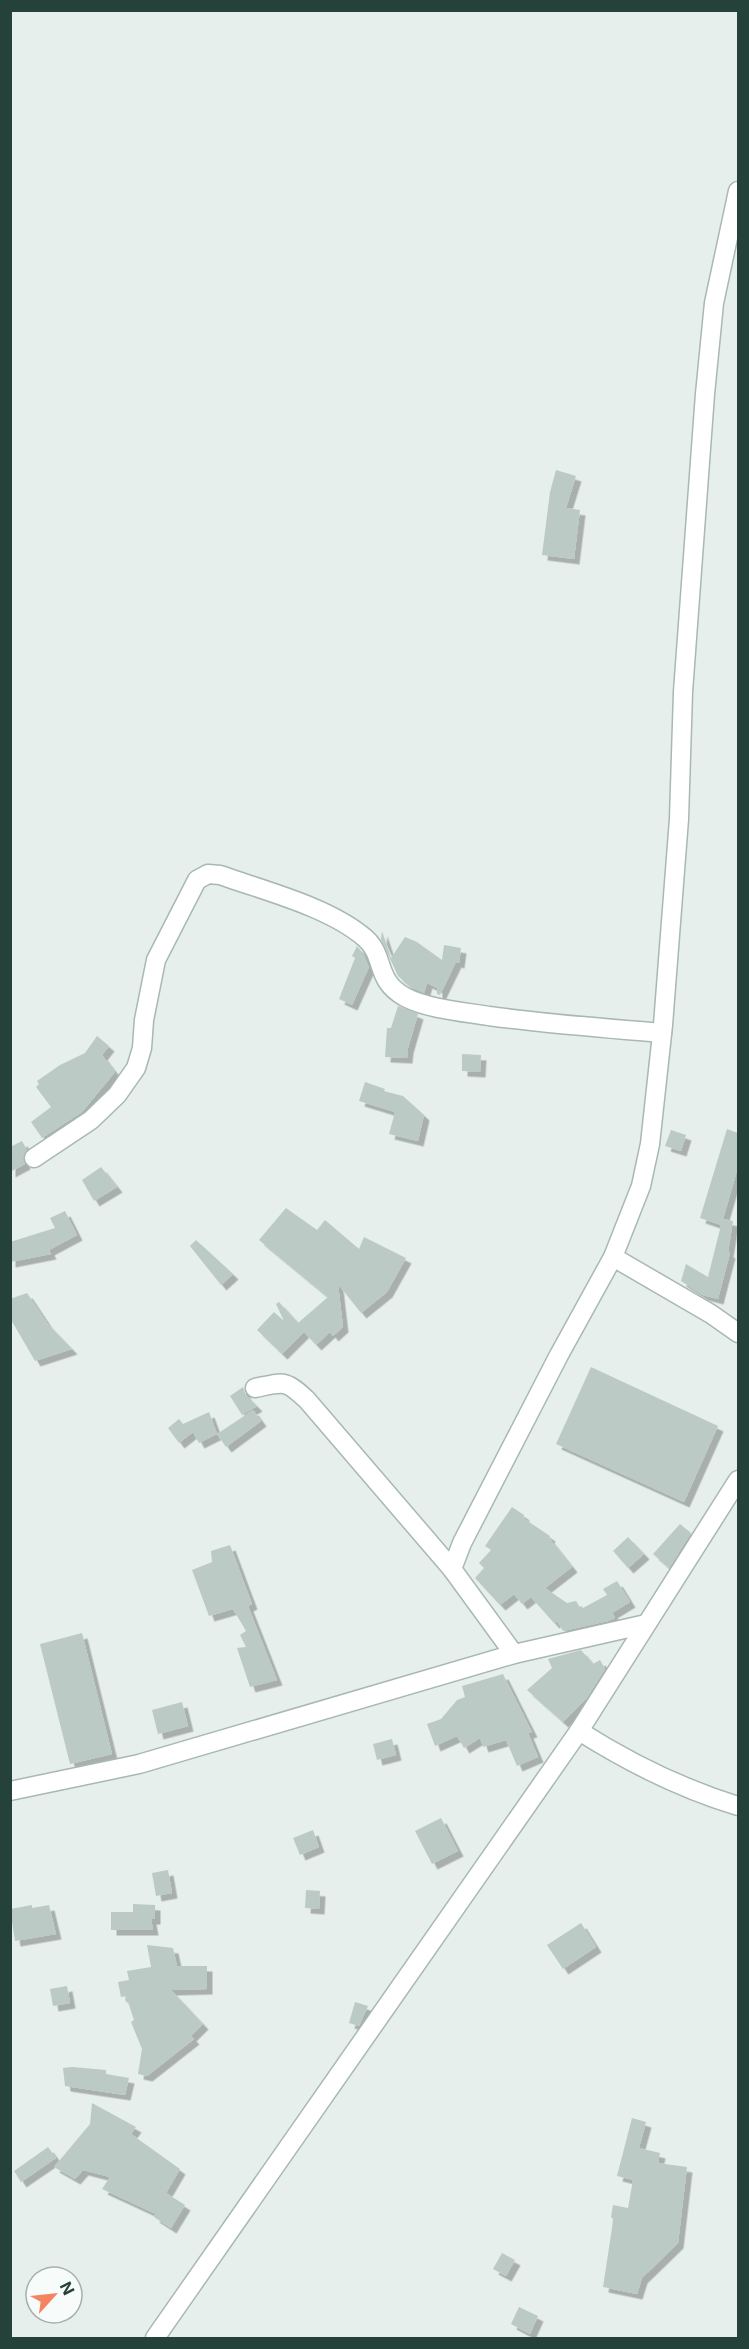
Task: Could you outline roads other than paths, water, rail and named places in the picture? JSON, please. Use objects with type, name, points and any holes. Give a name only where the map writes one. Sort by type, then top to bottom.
[{"type":"street","points":[[452,1569],[462,1543],[559,1355],[613,1257],[641,1186],[650,1144],[662,1033],[679,819],[682,692],[705,394],[714,303],[738,191]]},
{"type":"street","points":[[34,1158],[91,1120],[117,1095],[136,1068],[142,1048],[144,1020],[156,960],[197,880],[208,874],[220,875],[331,916],[366,938],[377,954],[387,984],[406,998],[450,1011],[542,1023],[662,1033]]},
{"type":"street","points":[[613,1257],[711,1314],[738,1333]]},
{"type":"street","points":[[255,1388],[278,1383],[291,1385],[307,1400],[452,1569],[514,1654]]},
{"type":"street","points":[[155,2338],[579,1731],[738,1480]]},
{"type":"street","points":[[10,1791],[139,1764],[514,1654],[646,1624]]},
{"type":"street","points":[[579,1731],[616,1755],[709,1797],[738,1806]]}]
